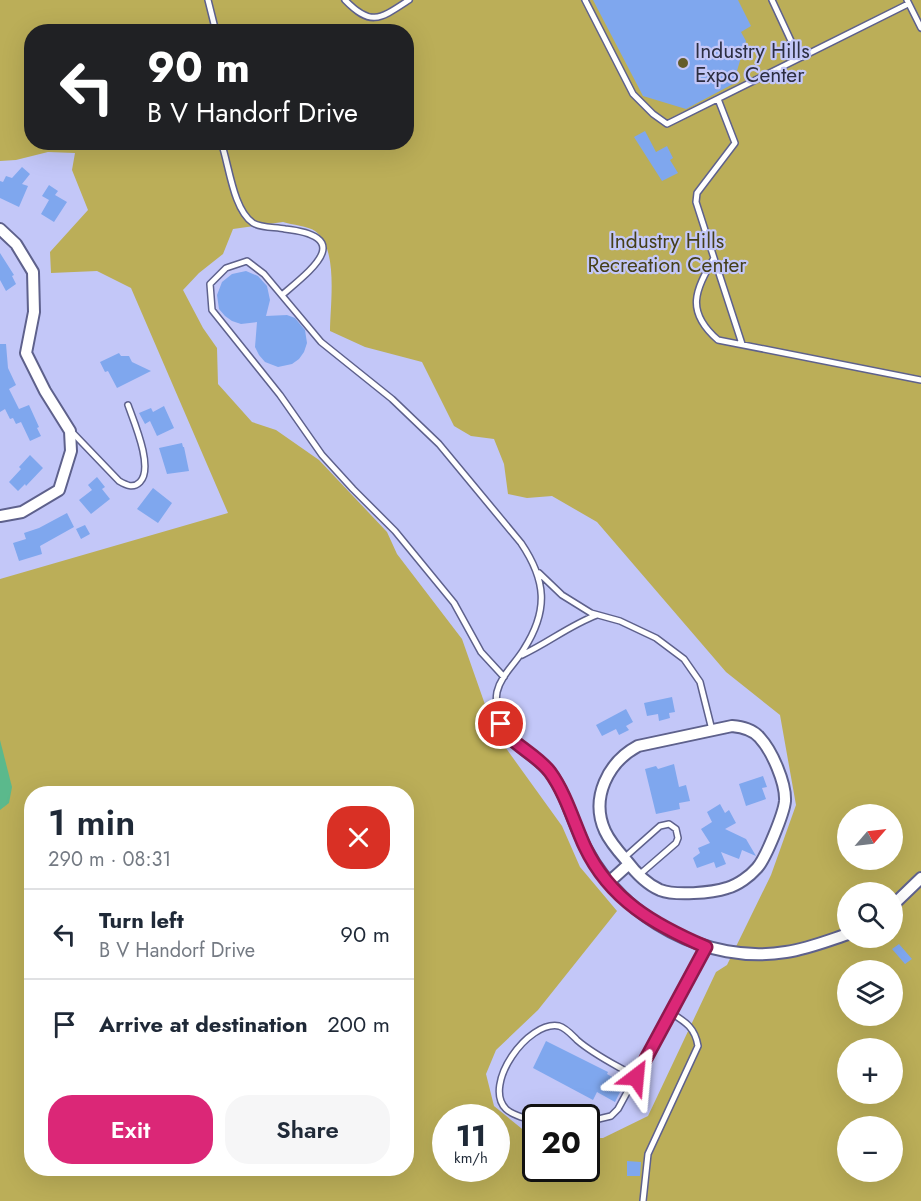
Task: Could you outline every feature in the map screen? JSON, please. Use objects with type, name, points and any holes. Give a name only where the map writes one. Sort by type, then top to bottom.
[{"type":"street","points":[[0,228],[16,244],[33,272],[34,312],[26,353],[45,391],[70,431],[71,451],[59,490],[22,512],[0,516]]},
{"type":"street","points":[[501,724],[513,741],[549,771],[562,793],[587,851],[621,898],[645,916],[672,932],[706,947],[757,954],[785,953],[837,938]]},
{"type":"street","points":[[732,726],[742,727],[760,737],[782,779],[783,813],[759,866],[738,883],[726,889],[682,893],[658,890],[639,875],[609,840],[599,813],[602,785],[618,761],[638,746],[711,730],[732,726]]},
{"type":"street","points":[[609,882],[626,861]]},
{"type":"street","points":[[903,895],[921,878]]},
{"type":"lane","points":[[208,0],[214,24]]},
{"type":"lane","points":[[345,0],[364,16],[373,18],[384,15],[409,0]]},
{"type":"lane","points":[[585,0],[633,94],[667,124],[908,2],[921,28]]},
{"type":"lane","points":[[772,0],[792,44],[802,57]]},
{"type":"lane","points":[[718,99],[735,143],[697,193],[696,202],[742,345]]},
{"type":"lane","points":[[223,150],[239,202],[245,214],[254,223],[306,232],[318,238],[322,244],[324,254],[318,263],[282,295]]},
{"type":"lane","points":[[714,258],[699,284],[695,297],[701,320],[707,330],[718,340],[921,380]]},
{"type":"lane","points":[[501,724],[496,707],[497,693],[540,617],[542,585],[538,572],[521,543],[439,444],[392,399],[321,342],[264,274],[247,261],[226,268],[210,285],[212,310],[280,395],[322,455],[352,489],[396,531],[454,603],[481,652],[504,677]]},
{"type":"lane","points":[[70,431],[119,481],[128,486],[135,485],[145,474],[146,462],[129,405]]},
{"type":"lane","points":[[538,572],[562,596],[597,615],[620,621],[656,638],[684,659],[700,682],[711,730]]},
{"type":"lane","points":[[519,656],[540,646],[576,622],[597,615]]},
{"type":"lane","points":[[626,861],[660,826],[669,824],[676,829],[678,838],[676,843],[639,875]]},
{"type":"lane","points":[[600,1119],[611,1116],[618,1109],[706,947]]},
{"type":"lane","points":[[643,1201],[648,1154],[698,1046],[694,1031],[688,1024],[671,1013]]},
{"type":"lane","points":[[522,1116],[505,1108],[499,1095],[499,1086],[516,1051],[542,1028],[550,1026],[564,1028],[587,1048],[636,1077]]},
{"type":"green space","name":"Industry Hills Recreation Center","points":[[0,0],[921,0],[921,1201],[0,1201],[0,579],[228,513],[131,288],[97,271],[51,273],[50,252],[88,210],[72,170],[75,153],[48,152],[16,160],[0,161]],"holes":[[[283,222],[308,228],[323,239],[332,278],[330,331],[365,347],[422,362],[454,426],[471,436],[494,439],[504,464],[508,494],[527,498],[552,496],[597,522],[726,672],[780,715],[796,805],[771,875],[727,965],[716,972],[648,1116],[600,1138],[600,1182],[522,1182],[522,1129],[510,1119],[510,1182],[432,1182],[432,1104],[494,1104],[486,1074],[496,1050],[538,1010],[617,911],[580,867],[562,826],[495,733],[462,639],[397,554],[387,532],[319,460],[276,430],[252,422],[218,384],[217,348],[203,328],[183,290],[199,273],[223,254],[233,229]]]},
{"type":"shaded area","points":[[0,740],[12,787],[9,803],[0,810]]},
{"type":"building","name":"Industry Hills Expo Center","points":[[593,0],[738,0],[751,26],[741,32],[746,41],[733,84],[686,109],[643,96]]},
{"type":"building","points":[[645,131],[656,152],[667,146],[673,158],[670,160],[678,173],[662,181],[634,137]]},
{"type":"building","points":[[22,167],[30,174],[22,184],[28,186],[19,207],[0,198],[0,181],[3,182],[6,176],[12,178]]},
{"type":"building","points":[[49,185],[58,191],[55,195],[67,202],[54,222],[41,214],[49,200],[42,196]]},
{"type":"building","points":[[0,253],[14,275],[12,276],[16,284],[6,291],[0,280]]},
{"type":"building","points":[[246,271],[258,276],[267,286],[270,300],[266,316],[287,315],[295,318],[305,330],[307,343],[304,352],[292,364],[278,367],[265,362],[255,347],[257,322],[241,324],[232,321],[219,309],[217,295],[222,282],[232,274]]},
{"type":"building","points":[[0,344],[6,344],[8,368],[16,385],[9,389],[19,409],[29,405],[39,427],[37,428],[41,436],[30,441],[21,422],[16,424],[13,418],[10,419],[5,409],[0,412]]},
{"type":"building","points":[[119,353],[121,356],[129,356],[132,362],[151,371],[117,388],[100,362]]},
{"type":"building","points":[[164,406],[174,428],[157,436],[150,421],[145,424],[139,413],[151,408],[153,412]]},
{"type":"building","points":[[182,443],[189,471],[167,474],[159,448]]},
{"type":"building","points":[[30,455],[43,468],[18,491],[9,482]]},
{"type":"building","points":[[97,477],[105,487],[102,489],[110,499],[91,514],[79,500],[92,490],[88,485]]},
{"type":"building","points":[[153,488],[172,503],[158,523],[137,509]]},
{"type":"building","points":[[67,513],[74,527],[40,546],[42,554],[19,561],[13,543],[26,539],[24,533]]},
{"type":"building","points":[[85,525],[90,534],[81,539],[76,529]]},
{"type":"building","points":[[672,697],[675,712],[669,713],[670,718],[659,721],[658,714],[647,716],[644,703]]},
{"type":"building","points":[[626,709],[633,722],[626,726],[629,730],[619,735],[616,729],[602,736],[596,725]]},
{"type":"building","points":[[674,764],[679,787],[686,785],[690,801],[679,803],[680,809],[656,814],[645,769],[656,766],[658,769]]},
{"type":"building","points":[[763,776],[767,787],[762,788],[766,799],[746,806],[739,784]]},
{"type":"building","points":[[720,804],[725,813],[729,810],[736,823],[725,829],[746,839],[756,856],[742,850],[739,859],[721,852],[726,864],[716,868],[714,862],[697,868],[693,858],[700,853],[698,848],[710,843],[701,829],[712,822],[707,812]]},
{"type":"building","points":[[902,948],[912,959],[905,964],[892,949]]},
{"type":"building","points":[[546,1041],[608,1072],[607,1074],[624,1084],[615,1102],[597,1092],[593,1100],[533,1068]]},
{"type":"building","points":[[627,1161],[641,1162],[640,1176],[627,1176]]},
{"type":"place","name":"Industry Hills Expo Center","points":[[683,63]]},
{"type":"route","points":[[501,724],[513,741],[549,771],[562,793],[587,851],[621,898],[672,932],[706,947],[636,1077]]}]
